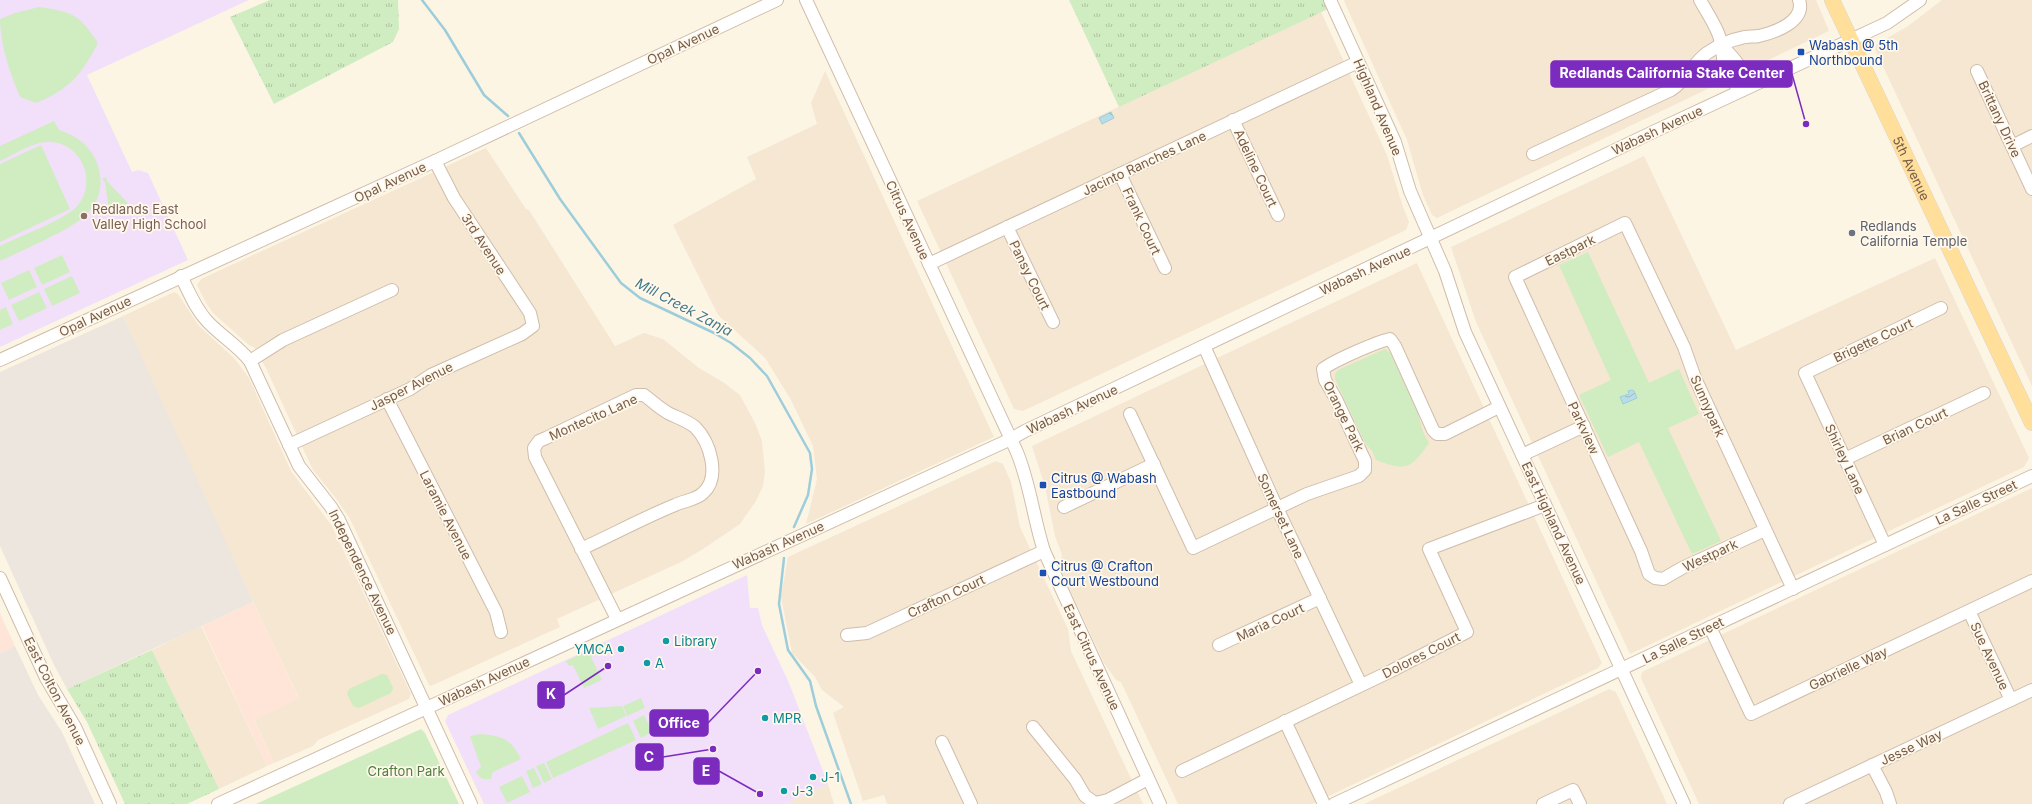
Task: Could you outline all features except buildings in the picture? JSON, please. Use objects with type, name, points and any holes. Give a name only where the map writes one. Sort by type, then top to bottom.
[{"type":"main road","name":"5th Avenue","points":[[1832,0],[2032,422]]},
{"type":"street","name":"Opal Avenue","points":[[0,360],[435,161],[777,0]]},
{"type":"street","name":"Citrus Avenue","points":[[806,0],[1011,439]]},
{"type":"street","name":"Highland Avenue","points":[[1330,0],[1395,142],[1410,191],[1430,239]]},
{"type":"street","points":[[1700,0],[1718,33],[1722,46],[1724,68],[1730,82],[1742,90]]},
{"type":"street","points":[[1532,154],[1671,90],[1681,84],[1707,53],[1740,38],[1759,36],[1780,28],[1797,18],[1800,14],[1800,0]]},
{"type":"street","name":"Wabash Avenue","points":[[218,804],[1011,439],[1742,90],[1888,23],[1920,0]]},
{"type":"street","name":"Jacinto Ranches Lane","points":[[929,264],[1358,62]]},
{"type":"street","name":"Brittany Drive","points":[[1977,71],[2032,189]]},
{"type":"street","name":"Adeline Court","points":[[1233,120],[1278,215]]},
{"type":"street","points":[[2012,146],[2032,136]]},
{"type":"street","name":"3rd Avenue","points":[[435,161],[454,198],[530,313],[533,326]]},
{"type":"street","name":"Frank Court","points":[[1120,174],[1165,268]]},
{"type":"street","name":"Eastpark","points":[[1515,277],[1625,223]]},
{"type":"street","name":"Sunnypark","points":[[1625,223],[1684,347],[1695,378],[1793,589]]},
{"type":"street","name":"Pansy Court","points":[[1007,227],[1053,322]]},
{"type":"street","name":"East Highland Avenue","points":[[1430,239],[1445,271],[1465,332],[1684,804]]},
{"type":"street","name":"Independence Avenue","points":[[181,276],[200,313],[214,328],[240,349],[250,361],[302,470],[331,507],[339,520],[471,804]]},
{"type":"street","name":"Parkview","points":[[1515,277],[1641,551],[1649,574],[1655,578]]},
{"type":"street","points":[[250,361],[282,340],[392,290]]},
{"type":"street","name":"Brigette Court","points":[[1805,373],[1941,308]]},
{"type":"street","name":"Jasper Avenue","points":[[289,445],[410,389],[431,375],[522,334],[533,326]]},
{"type":"street","name":"Orange Park","points":[[1277,508],[1307,494],[1359,476],[1365,470],[1365,461],[1336,399],[1324,380],[1323,370],[1330,363],[1380,341],[1390,340],[1395,346],[1433,430],[1437,434],[1445,434],[1499,407]]},
{"type":"street","name":"Somerset Lane","points":[[1204,346],[1277,508],[1362,685]]},
{"type":"street","name":"Shirley Lane","points":[[1805,373],[1885,545]]},
{"type":"street","name":"Brian Court","points":[[1845,459],[1984,393]]},
{"type":"street","name":"Montecito Lane","points":[[581,550],[676,504],[702,494],[710,483],[712,472],[708,446],[696,428],[685,419],[670,414],[644,395],[636,396],[546,438],[539,442],[534,448],[535,457],[581,550],[617,620]]},
{"type":"street","name":"Laramie Avenue","points":[[387,399],[496,612],[501,632]]},
{"type":"street","points":[[1130,414],[1193,548],[1277,508]]},
{"type":"street","points":[[1522,455],[1584,426]]},
{"type":"street","name":"East Citrus Avenue","points":[[1011,439],[1025,474],[1034,519],[1044,551],[1160,804]]},
{"type":"street","points":[[1064,507],[1154,464]]},
{"type":"street","name":"La Salle Street","points":[[1334,804],[1622,670],[1710,627],[2032,476]]},
{"type":"street","name":"Dolores Court","points":[[1182,771],[1362,685],[1466,632],[1429,550],[1545,505]]},
{"type":"street","name":"Westpark","points":[[1655,578],[1663,579],[1682,568],[1765,530]]},
{"type":"street","name":"Crafton Court","points":[[847,635],[867,634],[1044,551]]},
{"type":"street","name":"East Colton Avenue","points":[[0,578],[46,678],[75,727],[110,804]]},
{"type":"street","name":"Gabrielle Way","points":[[1710,627],[1751,714],[2032,581]]},
{"type":"street","name":"Maria Court","points":[[1219,645],[1320,598]]},
{"type":"street","name":"Sue Avenue","points":[[1969,611],[2011,700]]},
{"type":"street","name":"Jesse Way","points":[[1790,804],[2032,690]]},
{"type":"street","points":[[1285,721],[1324,804]]},
{"type":"street","points":[[1033,726],[1066,766],[1085,796],[1095,803],[1108,800],[1148,779]]},
{"type":"street","points":[[942,742],[971,804]]},
{"type":"street","points":[[1872,765],[1886,792],[1890,804]]},
{"type":"street","points":[[1544,804],[1573,790],[1580,804]]},
{"type":"shaded area","name":"Redlands East Valley High School","points":[[0,0],[249,0],[87,75],[132,172],[138,170],[148,173],[188,260],[0,347]]},
{"type":"shaded area","points":[[1816,0],[1829,31],[1437,218],[1432,215],[1423,195],[1407,140],[1344,1]]},
{"type":"shaded area","points":[[1942,0],[2032,0],[2032,386],[1875,49],[1877,44],[1908,26]]},
{"type":"shaded area","points":[[1321,12],[1387,155],[1409,222],[1406,230],[1023,411],[1014,409],[917,201]]},
{"type":"shaded area","points":[[825,71],[994,437],[806,524],[817,479],[813,446],[791,400],[765,358],[718,315],[673,225],[756,179],[747,157],[817,124],[811,103]]},
{"type":"shaded area","points":[[486,148],[526,209],[529,210],[615,346],[644,333],[663,339],[699,368],[723,382],[740,395],[755,423],[762,441],[765,472],[763,486],[756,501],[740,524],[703,549],[683,561],[557,619],[560,627],[431,686],[429,685],[350,519],[335,497],[313,470],[266,368],[254,347],[250,346],[213,313],[197,285],[201,279]]},
{"type":"shaded area","points":[[1644,156],[1736,350],[1935,258],[2029,458],[2024,467],[1630,654],[1476,322],[1451,247]]},
{"type":"shaded area","points":[[1417,263],[1602,663],[1598,668],[1312,804],[1178,804],[1121,682],[1116,680],[1104,663],[1059,567],[1062,555],[1055,536],[1045,487],[1032,446]]},
{"type":"shaded area","points":[[174,292],[178,294],[199,326],[234,358],[249,378],[291,471],[332,526],[411,694],[409,699],[318,740],[313,746],[274,763],[254,719],[299,698],[216,524],[123,316]]},
{"type":"shaded area","points":[[123,316],[253,602],[67,689],[54,665],[0,546],[0,372]]},
{"type":"shaded area","points":[[996,461],[1003,464],[1011,482],[1020,527],[1068,629],[1071,651],[1143,804],[887,804],[884,795],[863,801],[833,713],[844,707],[822,690],[815,677],[792,653],[781,597],[788,557]]},
{"type":"shaded area","points":[[2032,488],[2032,804],[1699,804],[1641,678],[1642,672]]},
{"type":"shaded area","points":[[747,575],[750,608],[758,608],[762,625],[789,683],[828,784],[785,804],[484,804],[445,721],[448,715]]},
{"type":"shaded area","points":[[253,602],[299,699],[254,720],[274,763],[267,766],[202,626]]},
{"type":"shaded area","points":[[0,613],[15,646],[0,653]]},
{"type":"shaded area","points":[[201,626],[267,766],[219,789],[152,650]]},
{"type":"shaded area","points":[[15,646],[38,695],[62,732],[95,804],[0,804],[0,653]]},
{"type":"shaded area","points":[[1609,689],[1616,692],[1667,804],[1364,804]]},
{"type":"shaded area","points":[[828,784],[834,804],[785,804]]},
{"type":"green space","points":[[270,0],[398,0],[399,29],[393,42],[274,104],[230,17]]},
{"type":"green space","points":[[1069,0],[1324,0],[1328,9],[1119,107]]},
{"type":"green space","points":[[39,7],[68,13],[74,16],[80,20],[98,43],[86,64],[67,86],[36,103],[20,97],[9,69],[0,29],[0,19],[15,13]]},
{"type":"green space","points":[[54,121],[59,130],[77,138],[91,151],[97,163],[100,178],[100,191],[96,202],[89,212],[69,227],[0,261],[0,246],[64,216],[78,205],[84,195],[86,174],[82,164],[77,155],[69,148],[59,143],[48,142],[36,144],[0,161],[0,146]]},
{"type":"green space","points":[[41,145],[70,209],[0,242],[0,164]]},
{"type":"green space","points":[[106,177],[107,181],[128,203],[118,210],[109,212],[105,182],[102,179]]},
{"type":"green space","points":[[1588,252],[1649,383],[1679,369],[1699,414],[1668,428],[1721,541],[1692,554],[1639,442],[1608,457],[1579,395],[1611,380],[1559,265]]},
{"type":"green space","points":[[62,255],[70,272],[42,285],[34,268]]},
{"type":"green space","points":[[29,270],[37,287],[9,300],[1,283]]},
{"type":"green space","points":[[72,276],[80,293],[52,306],[44,289]]},
{"type":"green space","points":[[39,292],[47,308],[19,321],[11,305]]},
{"type":"green space","points":[[6,307],[13,324],[0,330],[0,310]]},
{"type":"green space","points":[[1385,349],[1390,353],[1417,411],[1423,432],[1429,443],[1417,459],[1407,466],[1401,467],[1376,460],[1372,451],[1365,443],[1335,379],[1335,374],[1338,370]]},
{"type":"green space","points":[[605,643],[608,649],[591,657],[602,680],[584,688],[573,665],[569,666],[566,661]]},
{"type":"green space","points":[[152,650],[219,789],[187,804],[125,804],[87,722],[67,689]]},
{"type":"green space","points":[[382,674],[387,675],[393,688],[391,693],[359,708],[353,706],[347,694],[349,689]]},
{"type":"green space","points":[[641,698],[645,708],[627,716],[623,706]]},
{"type":"green space","points":[[622,706],[626,716],[598,729],[589,708]]},
{"type":"green space","points":[[644,715],[652,732],[641,738],[633,721]]},
{"type":"green space","points":[[628,723],[636,740],[553,778],[546,762]]},
{"type":"green space","name":"Crafton Park","points":[[421,729],[425,733],[459,804],[256,804]]},
{"type":"green space","points":[[480,734],[505,739],[517,752],[521,759],[493,772],[491,779],[480,778],[476,772],[481,767],[470,736]]},
{"type":"green space","points":[[544,763],[552,779],[544,783],[536,766]]},
{"type":"green space","points":[[534,768],[542,784],[533,788],[526,771]]},
{"type":"green space","points":[[522,776],[530,792],[507,803],[499,787]]},
{"type":"water","points":[[1111,112],[1114,118],[1102,124],[1099,118]]},
{"type":"water","points":[[1632,390],[1637,398],[1623,404],[1620,397],[1629,394],[1628,391]]},
{"type":"waterway","name":"Mill Creek Zanja","points":[[422,0],[445,30],[484,95],[508,116]]},
{"type":"waterway","name":"Mill Creek Zanja","points":[[519,133],[560,199],[621,283],[640,298],[714,333],[731,343],[750,358],[767,376],[810,453],[812,469],[808,495],[794,527]]},
{"type":"waterway","name":"Mill Creek Zanja","points":[[784,558],[779,604],[788,650],[810,681],[816,706],[851,804]]},
{"type":"place","name":"Wabash @ 5th Northbound","points":[[1801,52]]},
{"type":"place","name":"Redlands California Stake Center","points":[[1806,124]]},
{"type":"place","name":"Redlands East Valley High School","points":[[84,216]]},
{"type":"place","name":"Redlands California Temple","points":[[1852,233]]},
{"type":"place","name":"Citrus @ Wabash Eastbound","points":[[1043,485]]},
{"type":"place","name":"Citrus @ Crafton Court Westbound","points":[[1043,573]]},
{"type":"place","name":"Library","points":[[666,641]]},
{"type":"place","name":"YMCA","points":[[621,649]]},
{"type":"place","name":"A","points":[[647,663]]},
{"type":"place","name":"K","points":[[608,666]]},
{"type":"place","name":"Office","points":[[758,671]]},
{"type":"place","name":"MPR","points":[[765,718]]},
{"type":"place","name":"C","points":[[713,749]]},
{"type":"place","name":"J-1","points":[[813,777]]},
{"type":"place","name":"J-3","points":[[784,791]]},
{"type":"place","name":"E","points":[[760,794]]}]
